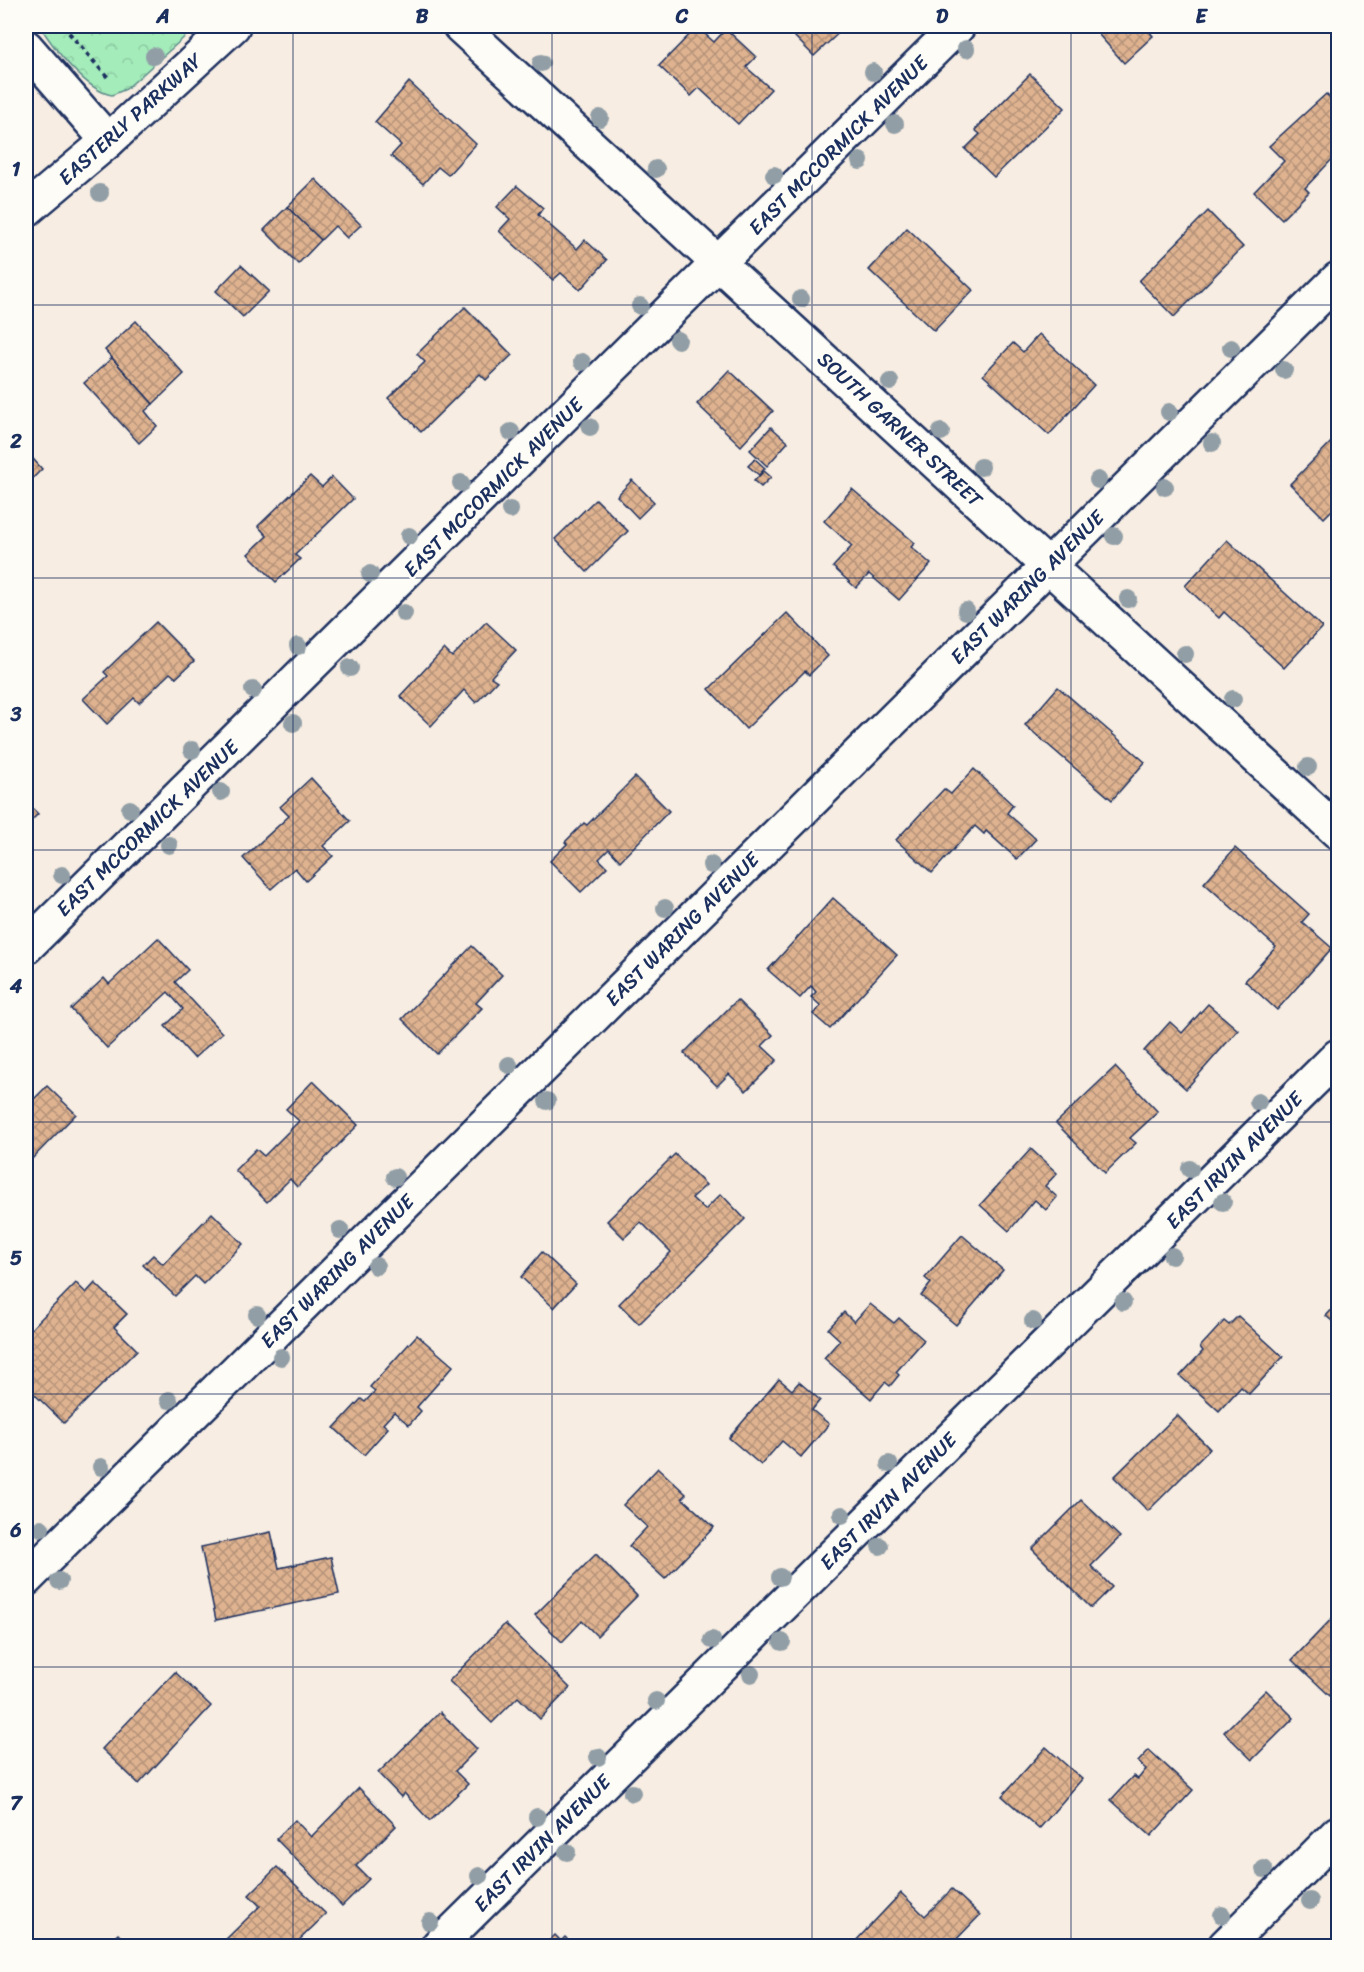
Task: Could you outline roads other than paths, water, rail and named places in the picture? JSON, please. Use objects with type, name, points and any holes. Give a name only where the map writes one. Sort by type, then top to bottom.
[{"type":"street","name":"EASTERLY PARKWAY","points":[[26,210],[108,141],[233,26]]},
{"type":"street","name":"SOUTH GARNER STREET","points":[[460,26],[1338,832]]},
{"type":"street","name":"EAST MCCORMICK AVENUE","points":[[26,947],[958,26]]},
{"type":"street","points":[[26,47],[108,141]]},
{"type":"street","name":"EAST WARING AVENUE","points":[[26,1579],[1338,279]]},
{"type":"street","name":"EAST IRVIN AVENUE","points":[[438,1947],[1338,1056]]},
{"type":"street","points":[[1225,1947],[1338,1833]]}]
